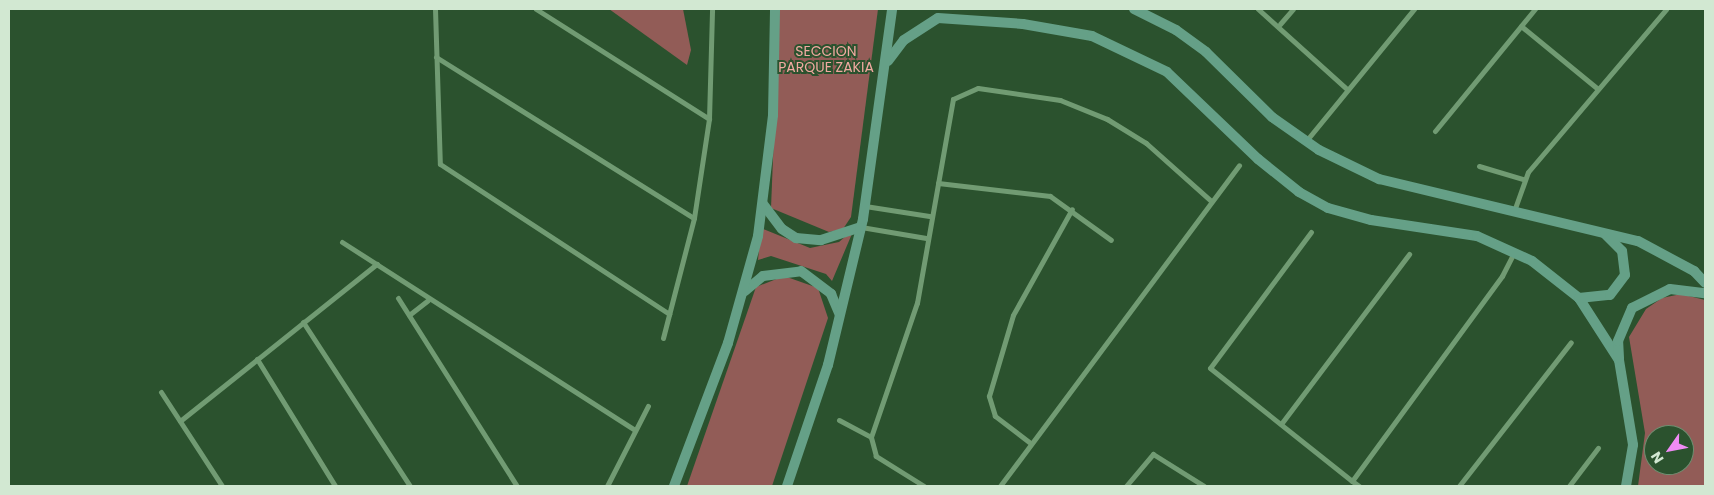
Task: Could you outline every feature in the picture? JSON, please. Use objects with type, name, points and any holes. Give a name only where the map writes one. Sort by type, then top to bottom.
[{"type":"street","points":[[435,9],[440,164],[669,314]]},
{"type":"street","points":[[536,9],[710,119]]},
{"type":"street","points":[[663,338],[694,218],[710,119],[712,9]]},
{"type":"street","points":[[674,486],[745,291],[763,204],[773,115],[775,9]]},
{"type":"street","points":[[787,486],[819,396],[862,227],[888,61],[892,9]]},
{"type":"street","points":[[1134,9],[1176,30],[1206,52],[1272,117],[1306,141],[1379,178],[1514,214],[1597,230],[1638,241],[1694,272],[1705,283]]},
{"type":"street","points":[[1258,9],[1280,24],[1347,89]]},
{"type":"street","points":[[1280,24],[1293,9]]},
{"type":"street","points":[[1306,141],[1414,9]]},
{"type":"street","points":[[1435,131],[1535,9]]},
{"type":"street","points":[[1514,214],[1523,179],[1666,9]]},
{"type":"street","points":[[888,61],[904,40],[938,18],[1024,24],[1092,36],[1167,72],[1258,159],[1299,192],[1328,208],[1370,220],[1477,236],[1514,251],[1579,298],[1619,360]]},
{"type":"street","points":[[1521,26],[1598,89]]},
{"type":"street","points":[[436,57],[694,218]]},
{"type":"street","points":[[924,486],[876,456],[871,437],[917,303],[929,216],[938,183],[953,99],[978,88],[1060,100],[1107,119],[1146,143],[1211,201]]},
{"type":"street","points":[[1000,486],[1029,442],[1128,318],[1211,201],[1239,165]]},
{"type":"street","points":[[1479,166],[1523,179]]},
{"type":"street","points":[[938,183],[1050,196],[1072,210],[1111,240]]},
{"type":"street","points":[[763,204],[782,229],[796,238],[821,240],[862,227],[926,238]]},
{"type":"street","points":[[866,206],[929,216]]},
{"type":"street","points":[[1029,442],[994,416],[989,396],[1013,315],[1072,210]]},
{"type":"street","points":[[1579,298],[1610,295],[1625,275],[1622,251],[1597,230]]},
{"type":"street","points":[[1311,232],[1210,368],[1359,486]]},
{"type":"street","points":[[342,242],[428,300],[633,429]]},
{"type":"street","points":[[1352,481],[1502,276],[1514,251]]},
{"type":"street","points":[[1281,424],[1409,254]]},
{"type":"street","points":[[180,421],[377,264]]},
{"type":"street","points":[[745,291],[763,276],[801,271],[831,294],[839,314]]},
{"type":"street","points":[[1626,486],[1633,446],[1619,360],[1618,342],[1632,308],[1670,289],[1705,293]]},
{"type":"street","points":[[398,298],[517,486]]},
{"type":"street","points":[[409,315],[428,300]]},
{"type":"street","points":[[303,322],[410,486]]},
{"type":"street","points":[[1460,486],[1571,342]]},
{"type":"street","points":[[257,359],[336,486]]},
{"type":"street","points":[[161,392],[222,486]]},
{"type":"street","points":[[606,486],[633,429],[648,406]]},
{"type":"street","points":[[840,420],[871,437]]},
{"type":"street","points":[[1569,486],[1598,448]]},
{"type":"street","points":[[1126,486],[1153,454],[1204,486]]},
{"type":"green space","points":[[609,9],[683,9],[691,50],[687,65]]},
{"type":"green space","name":"SECCION PARQUE ZAKIA","points":[[779,9],[878,9],[851,217],[843,229],[829,232],[771,208]]},
{"type":"green space","points":[[761,228],[810,248],[839,242],[854,229],[832,281],[826,274],[771,256],[758,260]]},
{"type":"green space","points":[[784,276],[818,288],[828,318],[772,486],[687,486],[756,287]]},
{"type":"green space","points":[[1681,294],[1705,300],[1705,486],[1638,486],[1644,441],[1644,475],[1694,475],[1694,425],[1644,425],[1644,427],[1629,337],[1646,309],[1662,298]]}]
